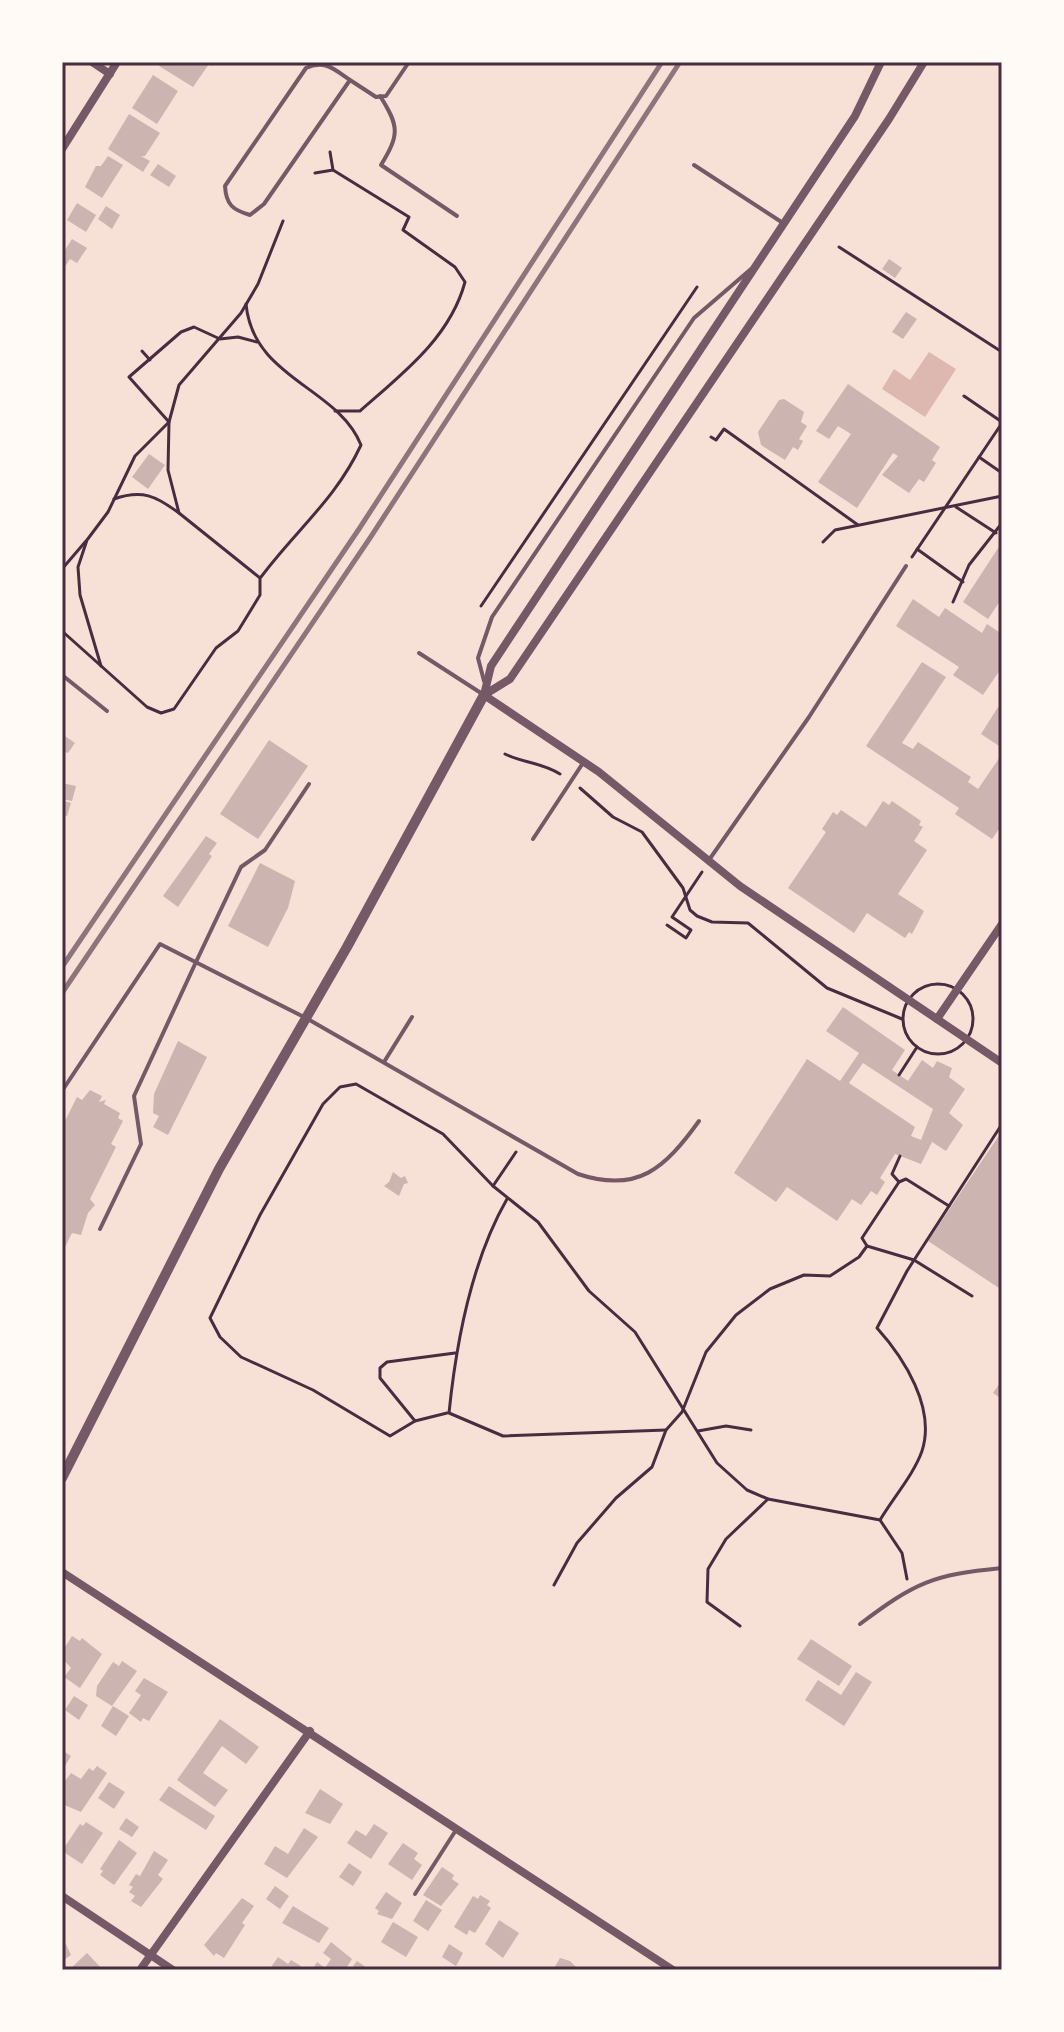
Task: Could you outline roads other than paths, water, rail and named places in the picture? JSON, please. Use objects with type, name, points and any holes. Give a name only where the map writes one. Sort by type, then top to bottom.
[{"type":"street","points":[[92,62],[110,74]]},
{"type":"street","points":[[62,149],[117,62]]},
{"type":"street","points":[[62,1478],[219,1169],[306,1018],[485,690],[491,666],[855,116],[881,62]]},
{"type":"street","points":[[485,690],[510,679],[889,119],[924,62]]},
{"type":"street","points":[[485,690],[584,761],[708,862],[1002,1063]]},
{"type":"street","points":[[937,1019],[1002,924]]},
{"type":"street","points":[[62,1572],[673,1970]]},
{"type":"street","points":[[140,1970],[310,1731]]},
{"type":"street","points":[[62,1896],[173,1970]]},
{"type":"lane","points":[[350,80],[264,204],[250,215],[235,210],[226,199],[225,186],[306,68],[317,62],[326,64],[380,96],[386,96],[409,62]]},
{"type":"lane","points":[[380,96],[394,117],[396,140],[381,165],[457,216]]},
{"type":"lane","points":[[694,165],[783,223]]},
{"type":"lane","points":[[485,690],[478,658],[492,617],[694,318],[756,265]]},
{"type":"lane","points":[[708,862],[809,717],[906,566]]},
{"type":"lane","points":[[419,653],[485,690]]},
{"type":"lane","points":[[62,675],[107,711]]},
{"type":"lane","points":[[533,839],[584,761]]},
{"type":"lane","points":[[100,1229],[141,1144],[134,1096],[196,962],[241,867],[265,850],[309,784]]},
{"type":"lane","points":[[62,1091],[160,944],[306,1018],[578,1174],[614,1182],[650,1173],[665,1164],[699,1121]]},
{"type":"lane","points":[[384,1062],[412,1017]]},
{"type":"lane","points":[[860,1624],[909,1588],[953,1573],[1002,1568]]},
{"type":"lane","points":[[415,1894],[456,1830]]},
{"type":"railway","points":[[62,967],[359,529],[662,62]]},
{"type":"railway","points":[[62,993],[370,538],[680,62]]}]
